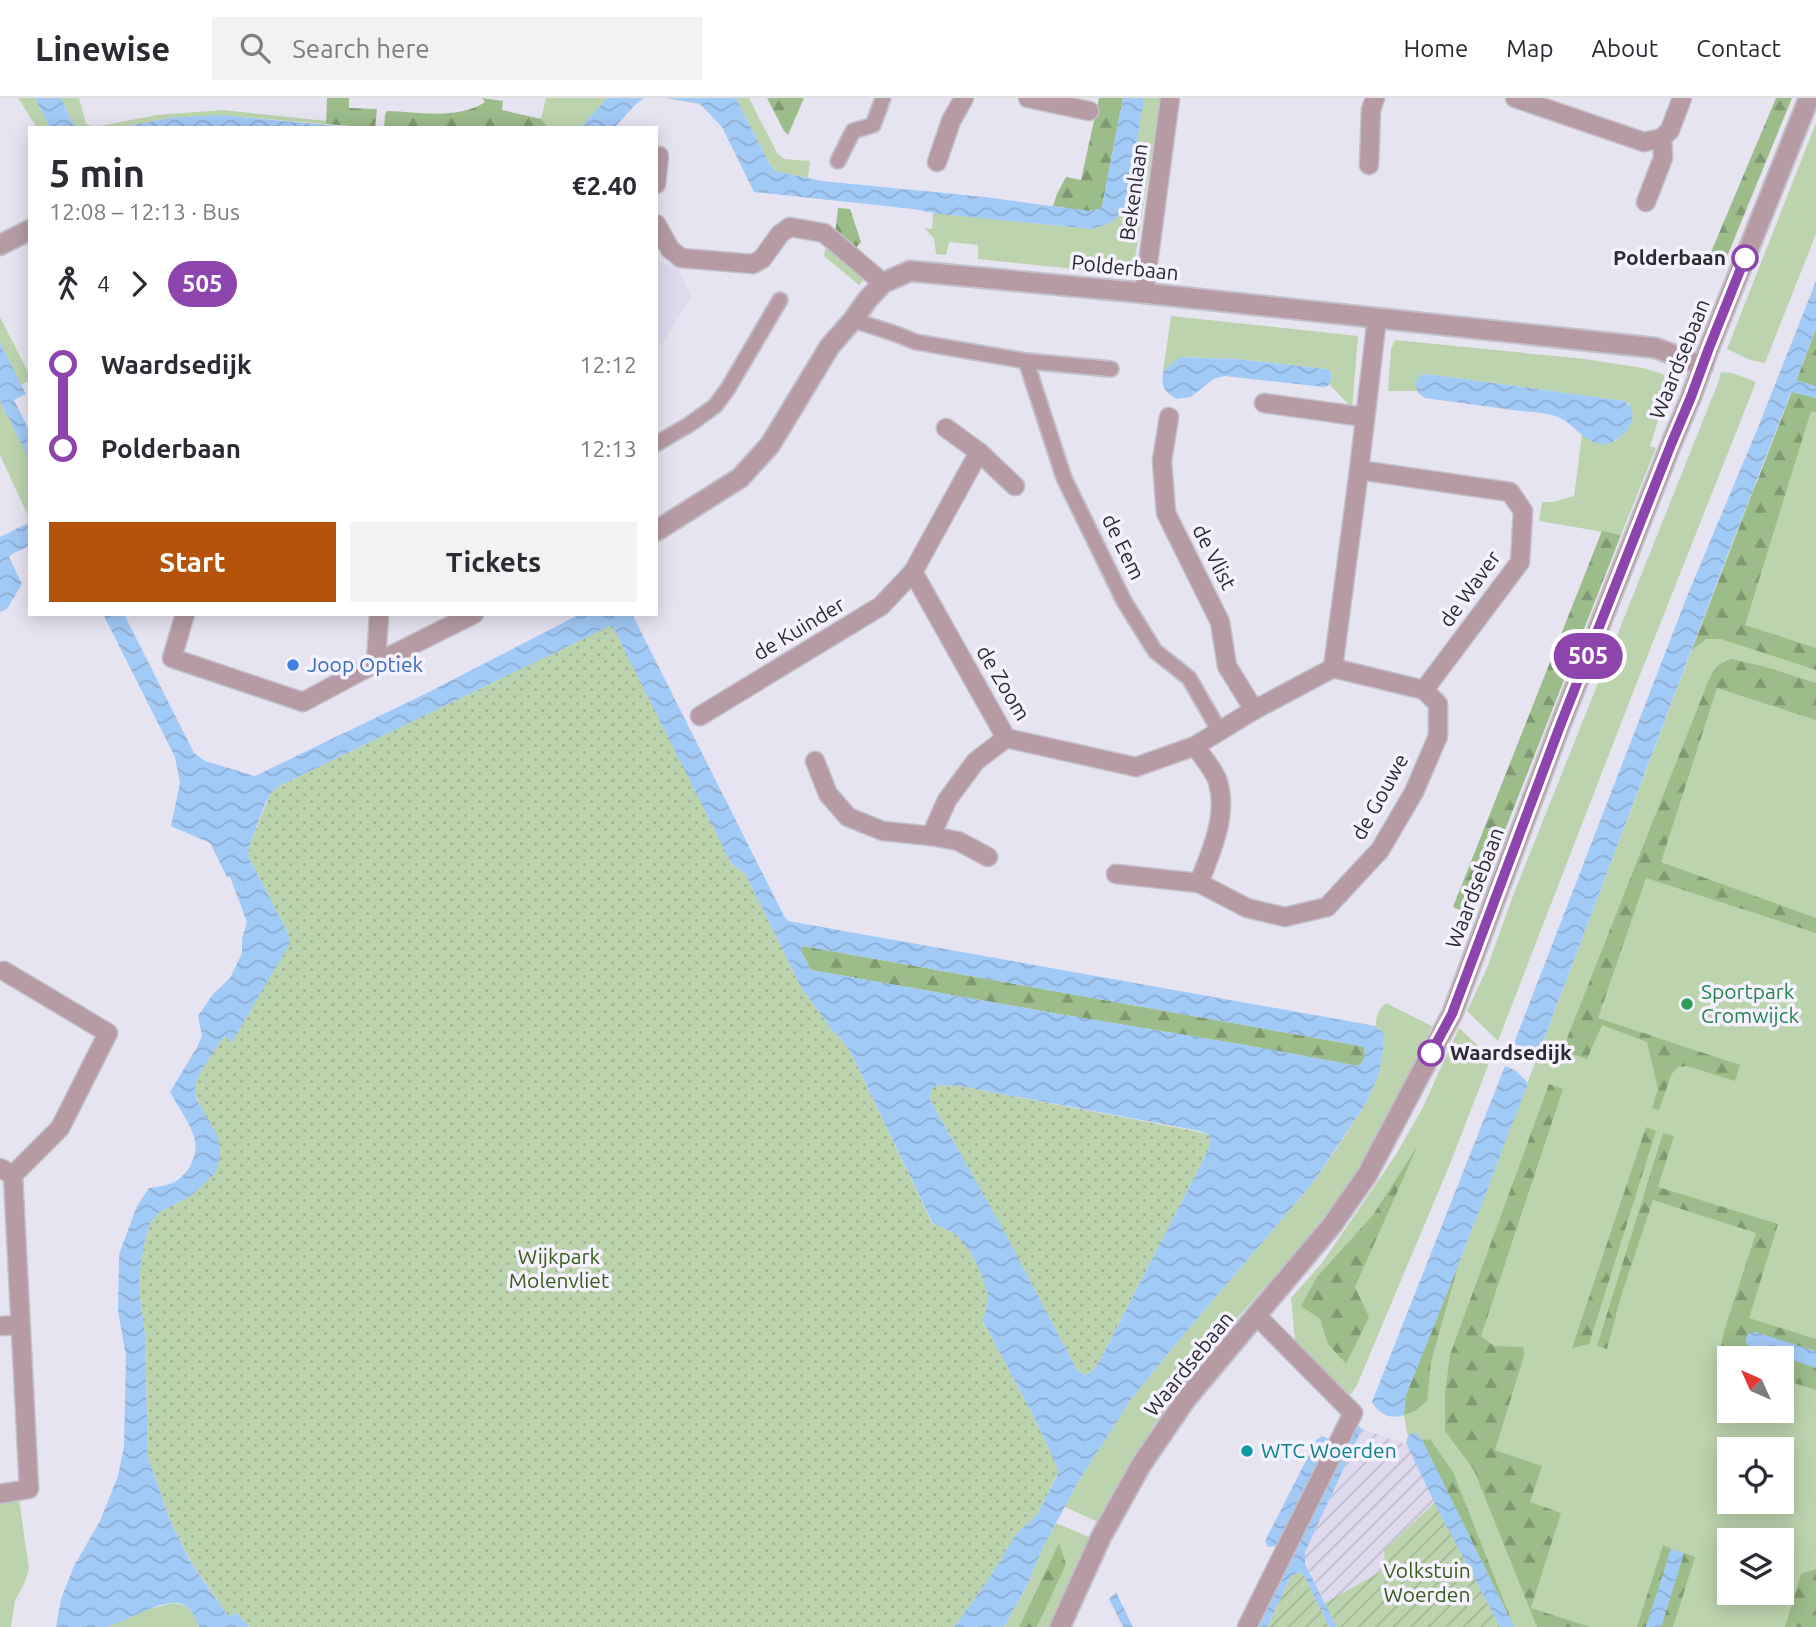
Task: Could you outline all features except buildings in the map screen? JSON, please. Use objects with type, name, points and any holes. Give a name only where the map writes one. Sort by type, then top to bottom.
[{"type":"street","points":[[838,161],[853,131],[873,125],[883,98]]},
{"type":"street","points":[[937,162],[951,121],[964,98]]},
{"type":"street","points":[[1028,98],[1089,111]]},
{"type":"street","name":"Bekenlaan","points":[[1144,293],[1170,98]]},
{"type":"street","points":[[1369,165],[1371,110],[1375,98]]},
{"type":"street","points":[[1515,98],[1644,142],[1661,138],[1670,130],[1682,98]]},
{"type":"street","name":"Waardsebaan","points":[[1060,1627],[1101,1537],[1141,1465],[1186,1399],[1332,1226],[1367,1175],[1452,1014],[1560,726],[1810,98]]},
{"type":"street","points":[[1646,202],[1663,158],[1661,138]]},
{"type":"street","points":[[658,165],[659,156]]},
{"type":"street","points":[[658,228],[670,249],[681,258],[753,264],[762,259],[780,234],[790,228],[824,233],[883,283],[830,346],[771,445],[740,478],[658,530]]},
{"type":"street","points":[[0,245],[28,231]]},
{"type":"street","name":"Polderbaan","points":[[883,283],[910,271],[1144,293],[1656,348],[1703,366]]},
{"type":"street","points":[[658,443],[715,406],[780,300]]},
{"type":"street","points":[[1377,318],[1333,668],[1423,690]]},
{"type":"street","points":[[853,320],[916,342],[1026,361],[1111,369]]},
{"type":"street","name":"de Eem","points":[[1026,361],[1064,478],[1124,601],[1155,651],[1189,678],[1219,730]]},
{"type":"street","points":[[1264,404],[1364,417]]},
{"type":"street","name":"de Vlist","points":[[1169,417],[1162,461],[1166,513],[1220,622],[1227,666],[1254,710]]},
{"type":"street","points":[[946,428],[979,452],[1015,486]]},
{"type":"street","points":[[914,572],[979,452]]},
{"type":"street","name":"de Waver","points":[[1359,470],[1510,492],[1523,511],[1520,562],[1423,690]]},
{"type":"street","name":"de Zoom","points":[[914,572],[1006,738],[1136,767],[1195,746],[1254,710],[1333,668]]},
{"type":"street","name":"de Kuinder","points":[[700,716],[881,606],[914,572]]},
{"type":"street","points":[[184,616],[172,658],[303,702],[470,616]]},
{"type":"street","points":[[376,663],[379,616]]},
{"type":"street","name":"de Gouwe","points":[[1116,874],[1199,883],[1247,908],[1285,917],[1327,907],[1380,850],[1414,792],[1438,736],[1438,704],[1423,690]]},
{"type":"street","points":[[931,836],[947,800],[975,761],[1006,738]]},
{"type":"street","points":[[1195,746],[1218,780],[1221,809],[1217,835],[1199,883]]},
{"type":"street","points":[[815,761],[828,794],[848,817],[883,831],[958,841],[988,857]]},
{"type":"street","points":[[0,1494],[29,1489],[20,1325],[7,1172],[60,1128],[108,1033],[4,971]]},
{"type":"street","points":[[1247,1627],[1353,1413],[1258,1316]]},
{"type":"street","points":[[0,1326],[20,1325]]},
{"type":"shaded area","points":[[658,262],[677,266],[691,297],[658,346]]},
{"type":"shaded area","points":[[1362,1429],[1408,1445],[1435,1502],[1384,1550],[1385,1569],[1325,1603],[1305,1564],[1305,1552]]},
{"type":"green space","points":[[18,98],[35,98],[49,126],[36,126]]},
{"type":"green space","points":[[61,98],[79,98],[86,124],[92,126],[76,126]]},
{"type":"green space","points":[[327,98],[349,98],[349,108],[377,109],[375,126],[326,124]]},
{"type":"green space","points":[[482,98],[503,101],[502,110],[541,119],[546,126],[384,126],[387,111],[450,113],[474,108],[485,102]]},
{"type":"green space","points":[[546,98],[607,98],[582,126],[546,126],[541,119]]},
{"type":"green space","points":[[736,98],[749,98],[777,153],[784,159],[810,161],[808,178],[775,171]]},
{"type":"green space","points":[[767,98],[804,98],[788,135],[784,131]]},
{"type":"green space","points":[[1099,98],[1123,98],[1102,206],[1100,209],[1088,211],[1053,206],[1066,177],[1081,180]]},
{"type":"green space","points":[[1144,98],[1161,98],[1134,264],[1129,271],[1121,274],[1109,272],[1110,259],[1086,257],[1084,270],[978,259],[978,245],[949,242],[946,255],[936,254],[934,238],[924,228],[932,229],[933,213],[1091,229],[1109,223],[1126,209]]},
{"type":"green space","points":[[1776,98],[1792,98],[1724,264],[1709,257]]},
{"type":"green space","points":[[223,110],[326,121],[326,124],[220,115],[169,118],[129,126],[100,126],[157,115]]},
{"type":"green space","points":[[1816,123],[1816,234],[1765,363],[1750,360],[1727,349]]},
{"type":"green space","points":[[838,208],[850,209],[861,242],[853,251],[835,235]]},
{"type":"green space","points":[[826,244],[866,277],[859,285],[824,256]]},
{"type":"green space","points":[[1171,316],[1358,336],[1352,408],[1329,384],[1332,379],[1331,372],[1327,369],[1236,359],[1180,357],[1163,372]]},
{"type":"green space","points":[[0,317],[28,372],[28,381],[21,385],[0,343]]},
{"type":"green space","points":[[1816,329],[1816,386],[1796,381]]},
{"type":"green space","points":[[1395,340],[1585,359],[1643,368],[1663,374],[1668,389],[1650,446],[1656,448],[1621,535],[1539,521],[1542,502],[1574,496],[1582,434],[1590,440],[1616,441],[1629,426],[1630,404],[1427,374],[1415,382],[1418,391],[1388,391],[1391,349]]},
{"type":"green space","points":[[1721,372],[1756,382],[1498,1041],[1467,1011],[1487,968],[1514,893]]},
{"type":"green space","points":[[1792,391],[1816,398],[1816,412],[1811,411],[1745,625],[1816,648],[1816,670],[1721,639],[1706,639],[1692,650]]},
{"type":"green space","name":"Sportpark Cromwijck","points":[[1816,398],[1816,1627],[1514,1627],[1422,1440],[1419,1435],[1408,1437],[1404,1415],[1406,1395],[1458,1266],[1754,486]]},
{"type":"green space","points":[[0,401],[28,457],[28,516],[0,455]]},
{"type":"green space","points":[[1602,531],[1621,535],[1473,916],[1453,907]]},
{"type":"green space","name":"Wijkpark Molenvliet","points":[[613,624],[731,863],[745,874],[801,987],[851,1053],[932,1223],[956,1234],[955,1144],[930,1100],[931,1090],[937,1085],[960,1086],[1200,1132],[1209,1135],[1210,1147],[1092,1372],[1084,1375],[1077,1370],[1010,1243],[987,1293],[988,1301],[983,1321],[1036,1421],[1057,1467],[1057,1475],[1037,1515],[1017,1533],[954,1627],[249,1627],[237,1613],[228,1616],[190,1560],[171,1523],[148,1457],[145,1334],[139,1276],[150,1224],[158,1213],[192,1195],[202,1110],[195,1090],[198,1075],[224,1036],[232,1042],[288,933],[248,856],[249,846],[270,794],[279,786]]},
{"type":"green space","points":[[1731,659],[1816,683],[1816,720],[1717,688],[1661,862],[1816,918],[1816,933],[1646,878],[1598,1018],[1740,1065],[1735,1081],[1687,1066],[1678,1067],[1671,1075],[1659,1110],[1652,1108],[1658,1089],[1647,1042],[1602,1025],[1587,1059],[1562,1051],[1708,682],[1716,668]]},
{"type":"green space","points":[[803,946],[1355,1045],[1364,1047],[1365,1056],[1358,1066],[811,970],[800,949]]},
{"type":"green space","points":[[1386,1003],[1432,1026],[1372,1149],[1338,1199],[1289,1260],[1214,1344],[1153,1426],[1098,1522],[1065,1507],[1132,1398],[1315,1180],[1366,1103],[1379,1074],[1383,1050],[1380,1028],[1376,1026],[1376,1022],[1378,1013]]},
{"type":"green space","points":[[1459,1028],[1491,1058],[1450,1164],[1357,1385],[1351,1394],[1345,1394],[1295,1341],[1291,1298],[1322,1263],[1397,1153],[1423,1107]]},
{"type":"green space","points":[[1549,1084],[1563,1089],[1481,1336],[1494,1346],[1523,1347],[1524,1356],[1495,1450],[1542,1466],[1530,1502],[1561,1513],[1531,1608],[1590,1627],[1537,1627],[1474,1470],[1445,1431],[1445,1393],[1450,1355]]},
{"type":"green space","points":[[1646,1127],[1656,1131],[1589,1344],[1572,1348]]},
{"type":"green space","points":[[1663,1133],[1674,1136],[1658,1187],[1778,1224],[1749,1318],[1816,1339],[1816,1390],[1794,1383],[1794,1346],[1721,1346],[1756,1233],[1653,1200],[1621,1296],[1607,1349],[1597,1346]]},
{"type":"green space","points":[[1418,1145],[1355,1287],[1369,1317],[1346,1364],[1328,1344],[1320,1319],[1301,1306],[1317,1277],[1373,1215]]},
{"type":"green space","points":[[1458,1266],[1431,1362],[1427,1401],[1415,1411],[1404,1415],[1406,1395]]},
{"type":"green space","points":[[1430,1439],[1453,1472],[1514,1627],[1422,1440]]},
{"type":"green space","points":[[19,1499],[29,1569],[15,1601],[11,1627],[0,1627],[0,1503]]},
{"type":"green space","name":"Volkstuin Woerden","points":[[1435,1502],[1500,1627],[1337,1627],[1325,1603],[1385,1569],[1384,1550]]},
{"type":"green space","points":[[1056,1523],[1089,1537],[1049,1627],[1037,1627],[1065,1564],[1059,1544],[1019,1627],[1004,1627],[1028,1584]]},
{"type":"green space","points":[[1059,1543],[1066,1564],[1037,1627],[1019,1627]]},
{"type":"green space","points":[[1663,1545],[1671,1549],[1646,1627],[1637,1627]]},
{"type":"green space","points":[[1684,1553],[1695,1557],[1673,1627],[1661,1627]]},
{"type":"green space","points":[[1816,1569],[1816,1627],[1785,1627],[1792,1605],[1794,1605],[1801,1574]]},
{"type":"green space","name":"Volkstuin Woerden","points":[[1299,1572],[1304,1576],[1329,1627],[1267,1627],[1291,1576]]},
{"type":"green space","points":[[173,1603],[190,1610],[199,1627],[107,1627],[143,1611]]},
{"type":"water","points":[[35,98],[61,98],[76,126],[49,126]]},
{"type":"water","points":[[607,98],[644,98],[616,126],[582,126]]},
{"type":"water","points":[[665,98],[736,98],[775,171],[822,181],[985,197],[1088,211],[1100,209],[1102,206],[1123,98],[1144,98],[1130,199],[1118,217],[1091,229],[754,192],[722,127],[700,104]]},
{"type":"water","points":[[220,115],[338,126],[129,126],[169,118]]},
{"type":"water","points":[[1816,281],[1816,329],[1796,380],[1816,386],[1816,398],[1791,392],[1535,1063],[1514,1043],[1688,594]]},
{"type":"water","points":[[0,343],[26,394],[14,400],[28,428],[28,457],[0,401]]},
{"type":"water","points":[[1180,357],[1236,359],[1327,369],[1331,372],[1332,379],[1328,386],[1324,387],[1224,376],[1214,379],[1191,397],[1176,399],[1164,388],[1162,377],[1163,372]]},
{"type":"water","points":[[1421,375],[1624,401],[1630,407],[1632,421],[1623,435],[1609,443],[1601,444],[1555,416],[1425,398],[1418,393],[1415,382]]},
{"type":"water","points":[[28,523],[28,547],[9,557],[22,584],[7,609],[0,612],[0,537]]},
{"type":"water","points":[[104,616],[125,616],[194,753],[205,761],[255,776],[429,692],[576,616],[633,616],[788,921],[1376,1026],[1384,1033],[1379,1074],[1366,1103],[1315,1180],[1132,1398],[1080,1479],[1004,1627],[954,1627],[1017,1533],[1037,1515],[1057,1476],[1057,1467],[983,1321],[986,1287],[976,1262],[956,1235],[932,1222],[851,1053],[801,987],[745,874],[731,863],[612,625],[279,786],[270,794],[249,846],[248,856],[288,933],[290,943],[232,1042],[224,1036],[199,1074],[195,1086],[197,1100],[218,1137],[220,1158],[215,1173],[192,1195],[158,1213],[150,1224],[139,1276],[145,1334],[148,1457],[171,1523],[190,1561],[228,1616],[237,1613],[249,1627],[199,1627],[189,1609],[177,1603],[157,1607],[106,1627],[56,1627],[61,1599],[74,1566],[100,1521],[118,1476],[124,1446],[126,1356],[118,1311],[119,1254],[137,1206],[149,1188],[178,1180],[188,1170],[194,1157],[192,1131],[170,1092],[202,1036],[198,1016],[214,993],[230,978],[242,953],[242,939],[247,922],[230,877],[227,877],[210,843],[171,826],[180,783],[175,757]],"holes":[[[803,946],[1364,1047],[1364,1060],[1358,1066],[811,970],[801,951]],[[937,1085],[960,1086],[1200,1131],[1209,1135],[1210,1147],[1092,1372],[1084,1375],[1077,1370],[1004,1231],[930,1100],[931,1090]]]},
{"type":"water","points":[[1505,1066],[1515,1070],[1528,1083],[1406,1395],[1404,1415],[1385,1415],[1372,1402]]},
{"type":"water","points":[[1755,1332],[1816,1351],[1816,1368],[1794,1361],[1794,1346],[1749,1346],[1745,1342],[1748,1334]]},
{"type":"water","points":[[1359,1426],[1362,1429],[1305,1552],[1305,1564],[1337,1627],[1329,1627],[1304,1576],[1299,1572],[1291,1576],[1267,1627],[1256,1627],[1355,1428]]},
{"type":"water","points":[[1415,1433],[1422,1440],[1514,1627],[1500,1627],[1437,1508],[1406,1443],[1410,1434]]},
{"type":"water","points":[[1323,1436],[1328,1439],[1327,1445],[1276,1546],[1268,1547],[1265,1541],[1317,1439]]},
{"type":"water","points":[[1671,1549],[1684,1553],[1661,1627],[1646,1627]]},
{"type":"water","points":[[1116,1592],[1133,1627],[1123,1627],[1109,1599]]},
{"type":"bus line","name":"505","points":[[1431,1053],[1452,1014],[1560,726],[1745,258]]},
{"type":"place","name":"Polderbaan","points":[[1745,258]]},
{"type":"place","name":"Joop Optiek","points":[[293,665]]},
{"type":"place","name":"Sportpark Cromwijck","points":[[1687,1004]]},
{"type":"place","name":"Waardsedijk","points":[[1431,1053]]},
{"type":"place","name":"WTC Woerden","points":[[1247,1451]]}]
